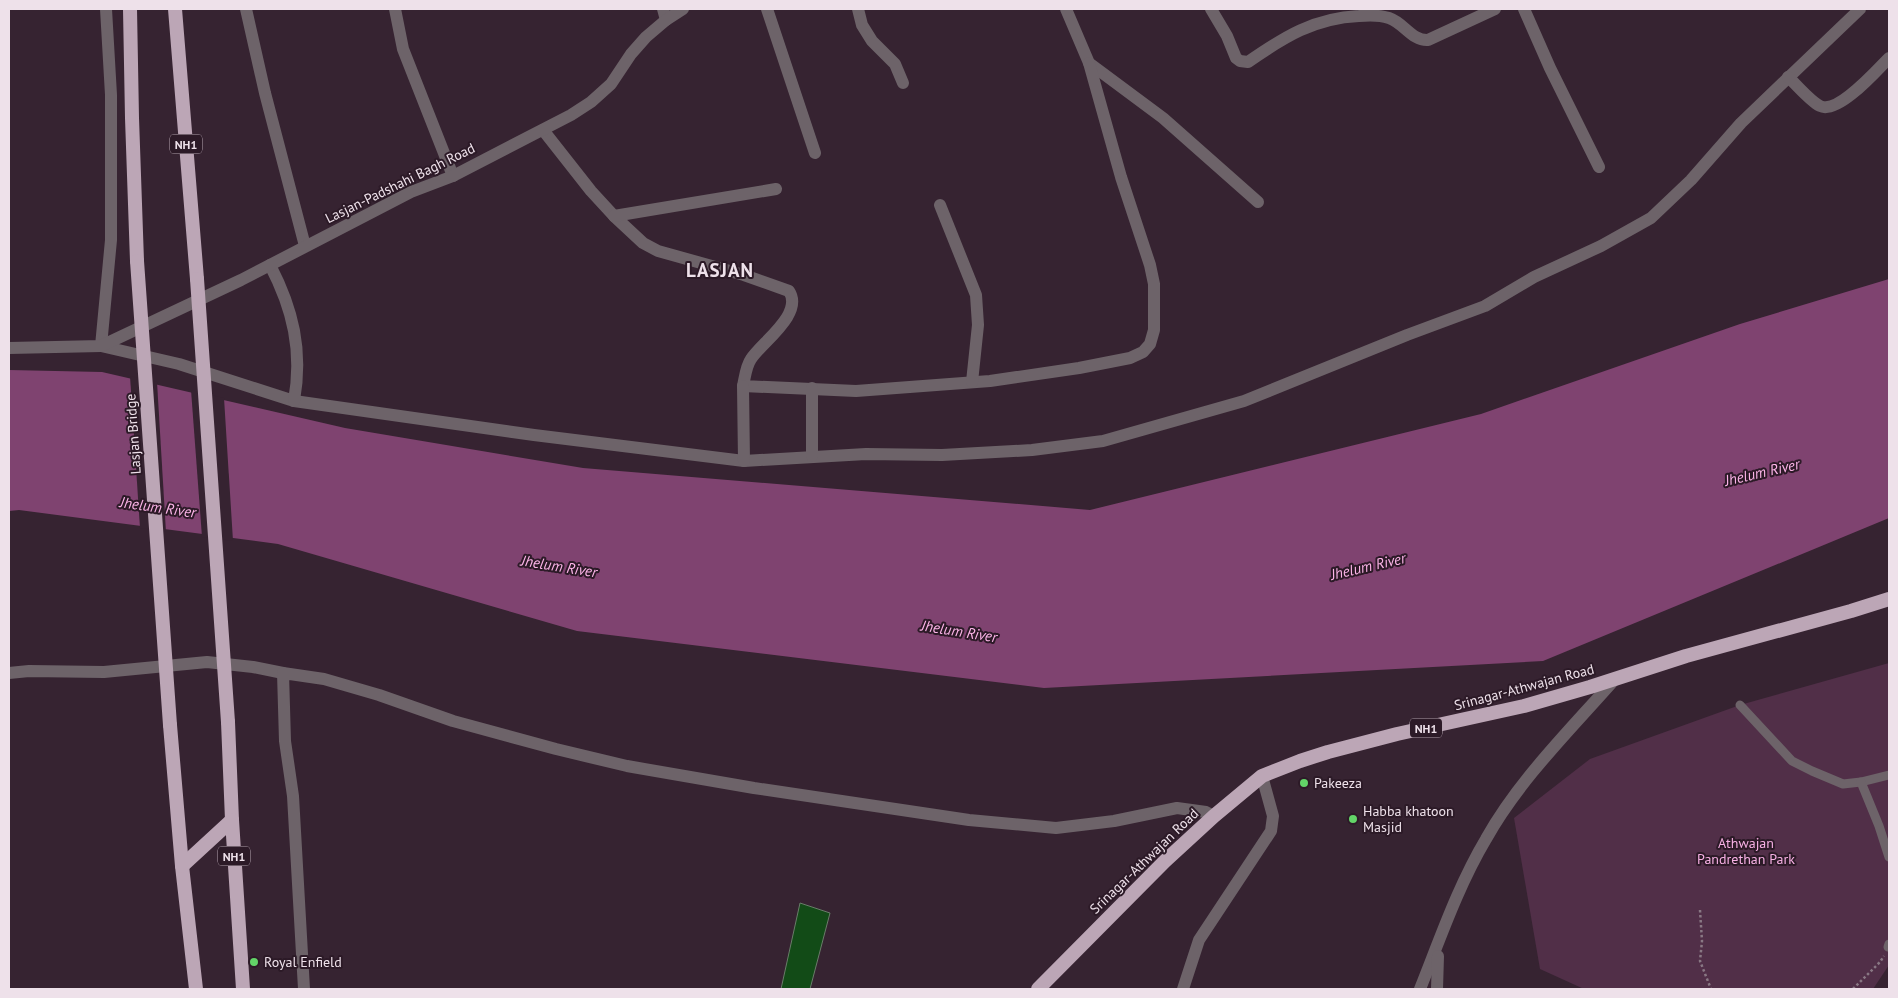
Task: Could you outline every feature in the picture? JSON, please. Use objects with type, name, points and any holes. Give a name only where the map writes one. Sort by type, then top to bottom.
[{"type":"highway","name":"Lasjan Bridge","points":[[130,9],[137,261],[170,725],[182,866],[196,989]]},
{"type":"highway","name":"NH1","points":[[175,9],[197,279],[228,722],[232,820],[243,989]]},
{"type":"highway","name":"Srinagar-Athwajan Road","points":[[1038,989],[1165,861],[1214,816],[1262,776],[1328,752],[1397,734],[1524,706],[1686,656],[1851,612],[1889,599]]},
{"type":"highway","points":[[182,866],[232,820]]},
{"type":"street","points":[[101,346],[111,240],[111,95],[106,9]]},
{"type":"street","points":[[246,9],[265,93],[305,246]]},
{"type":"street","points":[[395,9],[404,49],[453,176]]},
{"type":"street","name":"Lasjan-Padshahi Bagh Road","points":[[101,346],[270,265],[411,192],[453,176],[544,130],[591,102],[611,84],[631,54],[665,14],[683,9]]},
{"type":"street","points":[[767,9],[815,153]]},
{"type":"street","points":[[858,9],[862,25],[872,41],[895,64],[903,83]]},
{"type":"street","points":[[743,386],[866,390],[972,382],[1079,368],[1130,358],[1143,352],[1150,344],[1154,330],[1154,284],[1150,265],[1121,176],[1089,63],[1066,9]]},
{"type":"street","points":[[1211,9],[1236,58],[1243,62],[1248,62],[1287,36],[1325,20],[1349,16],[1384,17],[1397,22],[1420,40],[1428,40],[1494,9]]},
{"type":"street","points":[[1524,9],[1550,68],[1599,167]]},
{"type":"street","points":[[9,348],[101,346],[178,364],[294,401],[534,435],[744,461],[812,456],[866,454],[942,455],[1032,450],[1103,441],[1244,401],[1407,335],[1485,306],[1534,277],[1601,246],[1651,218],[1691,180],[1741,123],[1860,9]]},
{"type":"street","points":[[1788,77],[1820,106],[1831,107],[1849,97],[1889,58]]},
{"type":"street","points":[[1089,63],[1163,118],[1258,202]]},
{"type":"street","points":[[544,130],[591,191],[643,244],[658,251],[744,275],[788,291],[792,300],[790,314],[782,325],[758,349],[749,362],[743,386],[744,461]]},
{"type":"street","points":[[614,216],[776,190]]},
{"type":"street","points":[[940,205],[976,295],[978,325],[972,382]]},
{"type":"street","points":[[270,265],[282,289],[295,332],[297,384],[294,401]]},
{"type":"street","points":[[812,388],[812,456]]},
{"type":"street","points":[[9,673],[29,671],[104,672],[207,662],[254,667],[324,679],[379,695],[453,721],[556,749],[627,766],[754,788],[969,820],[1056,828],[1114,821],[1177,808],[1206,812],[1214,816]]},
{"type":"street","points":[[283,673],[284,741],[292,796],[304,989]]},
{"type":"street","points":[[1420,989],[1456,899],[1486,839],[1542,761],[1616,679]]},
{"type":"street","points":[[1740,705],[1792,761],[1812,772],[1843,784],[1889,775]]},
{"type":"street","points":[[1183,989],[1199,940],[1271,831],[1273,816],[1262,776]]},
{"type":"street","points":[[1861,782],[1889,857]]},
{"type":"street","points":[[1437,989],[1439,943]]},
{"type":"path","points":[[1700,910],[1702,941],[1700,961],[1711,989]]},
{"type":"path","points":[[1853,989],[1880,962],[1889,946]]},
{"type":"green space","name":"Athwajan Pandrethan Park","points":[[1889,663],[1889,965],[1873,989],[1584,989],[1540,969],[1514,818],[1590,759],[1740,705]]},
{"type":"water","name":"Jhelum River","points":[[1889,279],[1889,518],[1543,661],[1044,688],[577,631],[278,544],[19,510],[9,511],[9,370],[102,372],[345,428],[583,468],[1090,510],[1481,414],[1740,324]]},
{"type":"pier","points":[[130,376],[157,382],[166,532],[140,528]]},
{"type":"pier","points":[[191,390],[224,398],[233,541],[202,537]]},
{"type":"building","points":[[800,903],[830,913],[810,989],[781,989]]},
{"type":"place","name":"Pakeeza","points":[[1304,783]]},
{"type":"place","name":"Habba khatoon Masjid","points":[[1353,819]]},
{"type":"place","name":"Royal Enfield","points":[[254,962]]},
{"type":"district","name":"LASJAN","points":[[720,270]]}]
